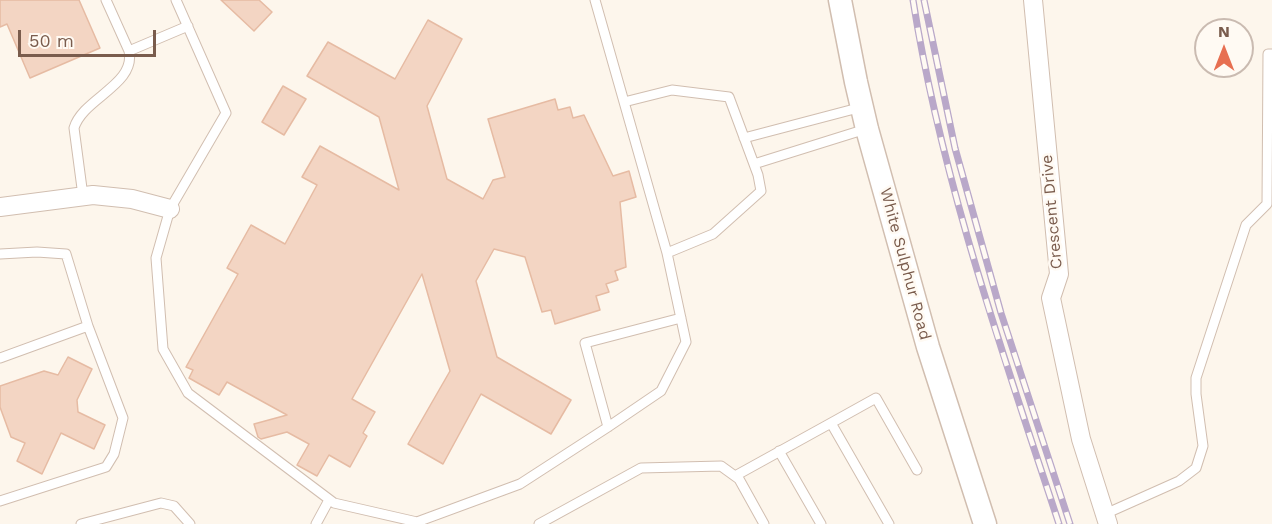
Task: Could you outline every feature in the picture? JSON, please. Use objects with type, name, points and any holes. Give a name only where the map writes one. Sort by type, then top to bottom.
[{"type":"street","name":"White Sulphur Road","points":[[840,0],[867,129],[928,347],[985,524]]},
{"type":"street","name":"Crescent Drive","points":[[1033,0],[1059,274],[1051,298],[1082,439],[1106,519]]},
{"type":"street","points":[[0,207],[93,195],[132,199],[170,209]]},
{"type":"lane","points":[[83,196],[74,128],[77,117],[121,78],[129,65],[129,51],[105,0]]},
{"type":"lane","points":[[176,0],[226,113],[170,209],[156,258],[163,350],[188,393],[329,500],[417,522],[520,484],[608,427],[661,391],[686,342],[667,254],[595,0]]},
{"type":"lane","points":[[129,51],[188,26]]},
{"type":"lane","points":[[1106,519],[1179,481],[1196,468],[1203,446],[1196,378],[1245,225],[1270,204],[1268,54],[1272,54]]},
{"type":"lane","points":[[624,102],[672,90],[729,97],[754,164],[761,191],[713,234],[667,254]]},
{"type":"lane","points":[[744,138],[862,107]]},
{"type":"lane","points":[[754,164],[867,129]]},
{"type":"lane","points":[[0,254],[37,252],[66,254],[88,326],[123,418],[114,454],[106,466],[0,501]]},
{"type":"lane","points":[[608,427],[585,343],[681,318]]},
{"type":"lane","points":[[0,358],[88,326]]},
{"type":"lane","points":[[735,476],[876,398],[917,470]]},
{"type":"lane","points":[[831,423],[889,524]]},
{"type":"lane","points":[[779,451],[821,524]]},
{"type":"lane","points":[[539,524],[641,468],[722,466],[738,479],[764,524]]},
{"type":"lane","points":[[316,524],[329,500]]},
{"type":"lane","points":[[81,524],[161,503],[174,506],[190,524]]},
{"type":"building","points":[[0,0],[79,0],[100,48],[30,78],[7,24],[0,27]]},
{"type":"building","points":[[221,0],[259,0],[272,12],[254,31]]},
{"type":"building","points":[[428,20],[462,39],[427,106],[447,179],[483,199],[493,180],[505,177],[488,119],[555,99],[558,110],[570,107],[573,118],[584,115],[613,176],[629,171],[636,197],[620,202],[626,267],[615,271],[618,280],[606,284],[609,292],[596,296],[600,310],[555,324],[551,310],[542,312],[525,257],[494,249],[476,281],[497,357],[571,400],[551,434],[481,394],[443,464],[408,444],[450,371],[422,274],[352,399],[375,412],[363,433],[367,436],[350,467],[329,455],[317,476],[297,465],[309,444],[287,432],[261,439],[258,437],[254,424],[287,415],[227,382],[219,395],[189,378],[193,370],[186,367],[238,274],[227,268],[251,225],[285,244],[317,185],[302,177],[320,146],[399,190],[379,117],[307,76],[328,42],[395,79]]},
{"type":"building","points":[[283,86],[306,99],[284,135],[262,122]]},
{"type":"building","points":[[68,357],[92,369],[77,400],[78,412],[105,425],[94,449],[61,433],[42,474],[17,461],[25,443],[11,437],[0,407],[0,386],[44,371],[58,375]]},
{"type":"railway","points":[[913,0],[940,133],[975,265],[1059,524]]},
{"type":"railway","points":[[924,0],[955,148],[1001,313],[1070,524]]}]
